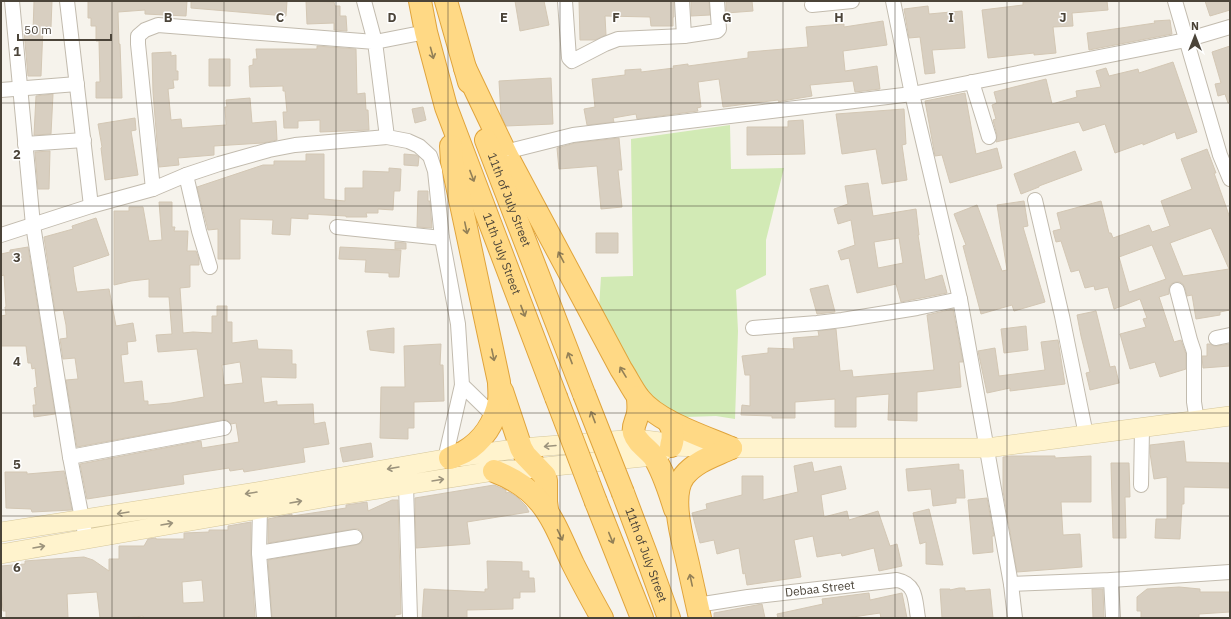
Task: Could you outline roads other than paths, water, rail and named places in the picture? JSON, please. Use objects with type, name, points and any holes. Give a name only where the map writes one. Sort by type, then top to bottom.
[{"type":"highway","name":"11th July Street","points":[[420,1],[426,32],[446,107],[596,502],[642,618]]},
{"type":"highway","name":"11th of July Street","points":[[446,1],[488,149],[623,493],[669,618]]},
{"type":"highway","points":[[464,68],[505,152],[638,397],[647,406],[668,421],[731,448]]},
{"type":"highway","points":[[446,107],[452,162],[499,382],[522,448],[526,455],[543,473],[546,481],[547,510]]},
{"type":"highway","points":[[447,458],[464,452],[477,442],[488,430],[495,416],[499,400],[499,382]]},
{"type":"highway","points":[[638,397],[638,412],[633,429],[637,439],[662,451]]},
{"type":"highway","points":[[668,421],[671,425],[674,436],[662,451],[663,475],[679,521],[698,612]]},
{"type":"highway","points":[[516,476],[518,455],[522,448]]},
{"type":"highway","points":[[679,521],[678,496],[679,486],[683,478],[692,468],[701,462],[731,448]]},
{"type":"highway","points":[[494,471],[516,476],[547,510],[602,618]]},
{"type":"main road","points":[[516,476],[537,467],[662,451],[731,448],[987,448],[1142,429],[1230,416]]},
{"type":"main road","points":[[1,532],[265,490],[447,458],[522,448],[637,439]]},
{"type":"main road","points":[[1,554],[260,508],[494,471]]},
{"type":"street","points":[[12,1],[33,225],[70,456],[86,539]]},
{"type":"street","points":[[67,1],[91,206]]},
{"type":"street","points":[[364,1],[375,42],[387,137]]},
{"type":"street","points":[[565,1],[569,58],[572,61],[618,39],[684,36],[718,31],[717,1]]},
{"type":"street","points":[[682,1],[684,36]]},
{"type":"street","points":[[812,5],[852,1]]},
{"type":"street","points":[[893,1],[912,94],[960,298],[1011,584],[1014,618]]},
{"type":"street","points":[[1175,1],[1220,155],[1230,179]]},
{"type":"street","points":[[153,189],[138,44],[138,36],[145,30],[158,25],[375,42],[426,32]]},
{"type":"street","points":[[505,152],[573,135],[912,94],[1186,40],[1230,26]]},
{"type":"street","points":[[972,82],[989,137]]},
{"type":"street","points":[[1,90],[77,84]]},
{"type":"street","points":[[1,235],[91,206],[153,189],[186,175],[269,150],[289,146],[387,137],[408,141],[419,146],[430,156],[435,170],[442,238],[458,324],[462,384],[447,458]]},
{"type":"street","points":[[25,144],[84,140]]},
{"type":"street","points":[[186,175],[210,267]]},
{"type":"street","points":[[1035,200],[1062,316],[1086,435]]},
{"type":"street","points":[[337,227],[442,238]]},
{"type":"street","points":[[1177,290],[1194,352],[1194,402],[1197,421]]},
{"type":"street","points":[[753,328],[842,320],[917,308],[960,298]]},
{"type":"street","points":[[1216,338],[1230,335]]},
{"type":"street","points":[[462,384],[495,416]]},
{"type":"street","points":[[70,456],[224,428]]},
{"type":"street","points":[[1141,486],[1142,429]]},
{"type":"street","points":[[406,485],[410,618]]},
{"type":"street","points":[[260,508],[259,553],[264,618]]},
{"type":"street","points":[[259,553],[355,537]]},
{"type":"street","points":[[1011,584],[1111,580],[1230,572]]},
{"type":"street","name":"Debaa Street","points":[[698,612],[748,597],[897,580],[910,586],[913,592],[918,618]]},
{"type":"street","points":[[1111,580],[1113,618]]}]
